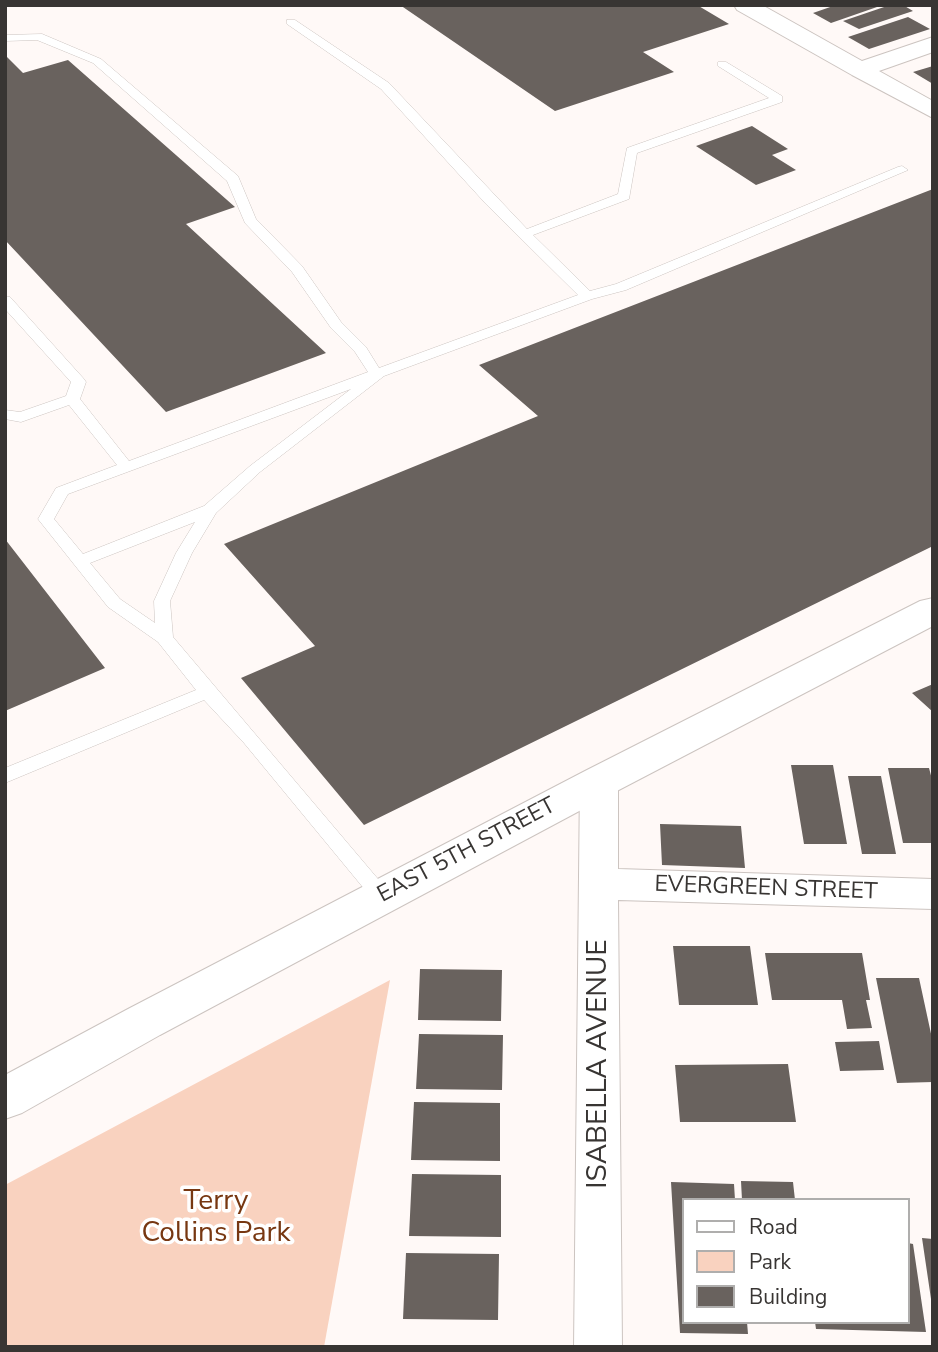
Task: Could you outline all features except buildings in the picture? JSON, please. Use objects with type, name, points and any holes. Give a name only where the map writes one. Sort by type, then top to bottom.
[{"type":"street","points":[[745,5],[933,111]]},
{"type":"street","points":[[860,71],[933,44]]},
{"type":"street","name":"EAST 5TH STREET","points":[[5,1099],[599,782],[933,610]]},
{"type":"street","name":"ISABELLA AVENUE","points":[[598,1347],[599,782]]},
{"type":"street","name":"EVERGREEN STREET","points":[[600,884],[933,894]]},
{"type":"lane","points":[[291,22],[385,86],[587,296]]},
{"type":"lane","points":[[5,38],[37,36],[97,61],[233,180],[250,220],[297,270],[377,376]]},
{"type":"lane","points":[[525,234],[624,196],[631,151],[778,99],[722,64]]},
{"type":"lane","points":[[382,897],[164,638],[114,603],[46,519],[62,491],[587,296],[621,287],[902,170]]},
{"type":"lane","points":[[5,300],[79,382],[72,399],[21,416],[5,414]]},
{"type":"lane","points":[[164,638],[162,601],[184,553],[210,510],[255,469],[377,376]]},
{"type":"lane","points":[[72,399],[126,467]]},
{"type":"lane","points":[[80,561],[210,510]]},
{"type":"lane","points":[[5,776],[207,692]]},
{"type":"green space","name":"Terry Collins Park","points":[[390,980],[324,1347],[5,1347],[5,1185]]}]
